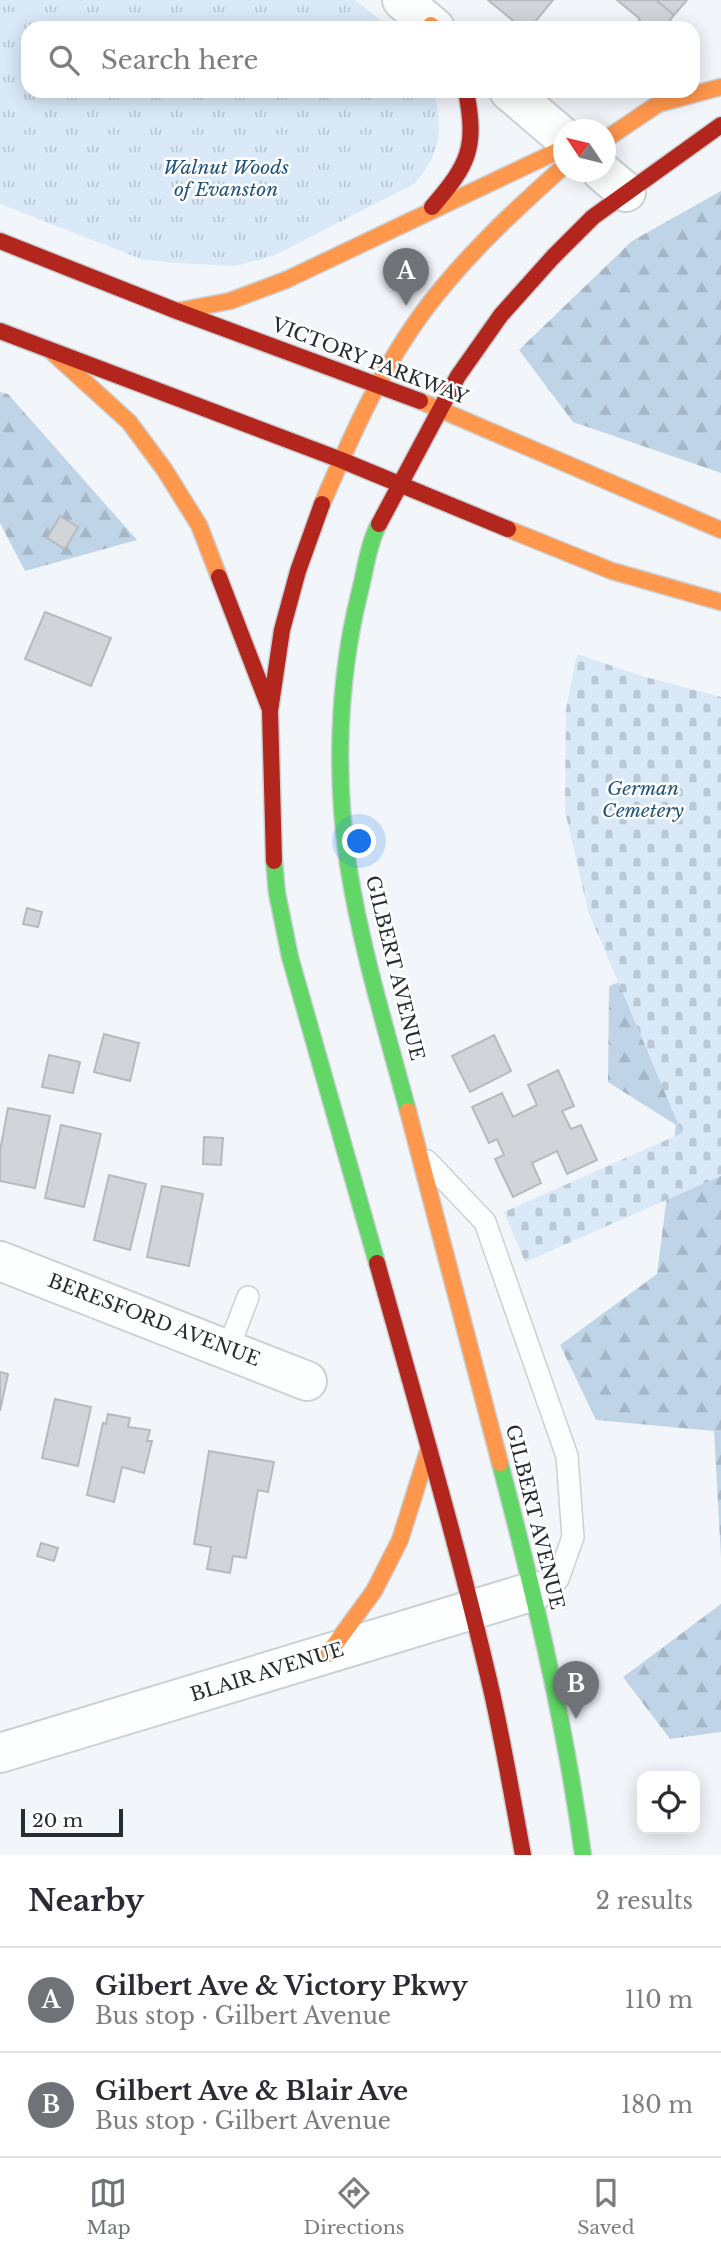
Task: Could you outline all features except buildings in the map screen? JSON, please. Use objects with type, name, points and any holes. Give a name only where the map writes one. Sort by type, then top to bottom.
[{"type":"main road","points":[[700,93],[721,87]]},
{"type":"main road","points":[[431,209],[463,168],[471,142],[471,115],[467,98]]},
{"type":"main road","points":[[616,124],[658,104],[680,98]]},
{"type":"main road","points":[[616,132],[658,104]]},
{"type":"main road","name":"GILBERT AVENUE","points":[[616,181],[721,125]]},
{"type":"main road","points":[[177,311],[230,301],[286,280],[553,153]]},
{"type":"main road","points":[[523,1855],[492,1695],[429,1448],[290,957],[277,893],[272,835],[270,711],[282,630],[298,571],[320,508],[378,385],[427,307],[496,228],[553,176]]},
{"type":"main road","name":"GILBERT AVENUE","points":[[583,1855],[572,1774],[534,1591],[362,937],[348,862],[341,791],[342,722],[346,665],[355,613],[376,529],[473,352],[501,315],[593,217],[614,182]]},
{"type":"main road","name":"VICTORY PARKWAY","points":[[0,240],[177,311],[441,409],[721,530]]},
{"type":"main road","points":[[0,331],[341,460],[612,571],[721,602]]},
{"type":"main road","points":[[51,351],[129,422],[164,469],[199,524],[270,711]]},
{"type":"main road","points":[[328,1654],[373,1591],[400,1540],[429,1448]]},
{"type":"street","points":[[402,0],[426,21]]},
{"type":"street","points":[[517,98],[553,129]]},
{"type":"street","name":"BERESFORD AVENUE","points":[[0,1261],[307,1381]]},
{"type":"street","name":"BLAIR AVENUE","points":[[0,1753],[534,1591]]},
{"type":"lane","points":[[419,1154],[485,1222],[567,1456],[573,1537],[558,1578],[534,1591]]},
{"type":"lane","points":[[228,1349],[248,1297]]},
{"type":"green space","name":"Walnut Woods of Evanston","points":[[0,0],[355,0],[381,21],[21,21],[21,98],[435,98],[437,104],[439,129],[435,152],[414,184],[273,256],[236,266],[141,259],[0,204]]},
{"type":"green space","points":[[721,191],[721,473],[573,422],[519,350],[632,241]]},
{"type":"green space","points":[[0,392],[8,394],[137,540],[25,571],[0,523]]},
{"type":"green space","name":"German Cemetery","points":[[577,654],[642,676],[721,697],[721,1176],[525,1262],[504,1212],[682,1133],[588,911],[565,811],[566,709]]},
{"type":"green space","points":[[721,942],[721,1558],[714,1431],[596,1420],[560,1345],[657,1274],[676,1125],[608,1082],[609,986]]},
{"type":"green space","points":[[721,1604],[721,1732],[670,1739],[623,1677]]},
{"type":"traffic: fast","points":[[379,524],[367,559],[347,661],[341,729],[341,797],[348,864],[360,926],[408,1111]]},
{"type":"traffic: fast","points":[[274,861],[277,893],[290,957],[377,1263]]},
{"type":"traffic: fast","points":[[500,1463],[548,1658],[583,1855]]},
{"type":"traffic: slow","points":[[700,93],[721,87]]},
{"type":"traffic: slow","points":[[616,132],[658,104],[680,98]]},
{"type":"traffic: slow","points":[[177,311],[230,301],[286,280],[553,153]]},
{"type":"traffic: slow","points":[[322,504],[368,402],[427,307],[475,251],[553,176]]},
{"type":"traffic: slow","points":[[51,351],[129,422],[164,469],[199,525],[219,577]]},
{"type":"traffic: slow","points":[[420,401],[721,530]]},
{"type":"traffic: slow","points":[[508,529],[612,571],[721,602]]},
{"type":"traffic: slow","points":[[408,1111],[500,1463]]},
{"type":"traffic: slow","points":[[328,1654],[374,1591],[400,1540],[429,1448]]},
{"type":"traffic: jam","points":[[432,207],[454,179],[467,154],[471,127],[467,98]]},
{"type":"traffic: jam","points":[[379,524],[458,376],[501,315],[593,217],[721,125]]},
{"type":"traffic: jam","points":[[0,241],[177,311],[420,401]]},
{"type":"traffic: jam","points":[[0,331],[341,460],[508,529]]},
{"type":"traffic: jam","points":[[274,861],[270,711],[282,630],[298,571],[322,504]]},
{"type":"traffic: jam","points":[[219,577],[269,707]]},
{"type":"traffic: jam","points":[[377,1263],[466,1585],[492,1693],[523,1855]]},
{"type":"place","name":"Gilbert Ave & Victory Pkwy","points":[[406,306]]},
{"type":"place","name":"Gilbert Ave & Blair Ave","points":[[576,1719]]}]
